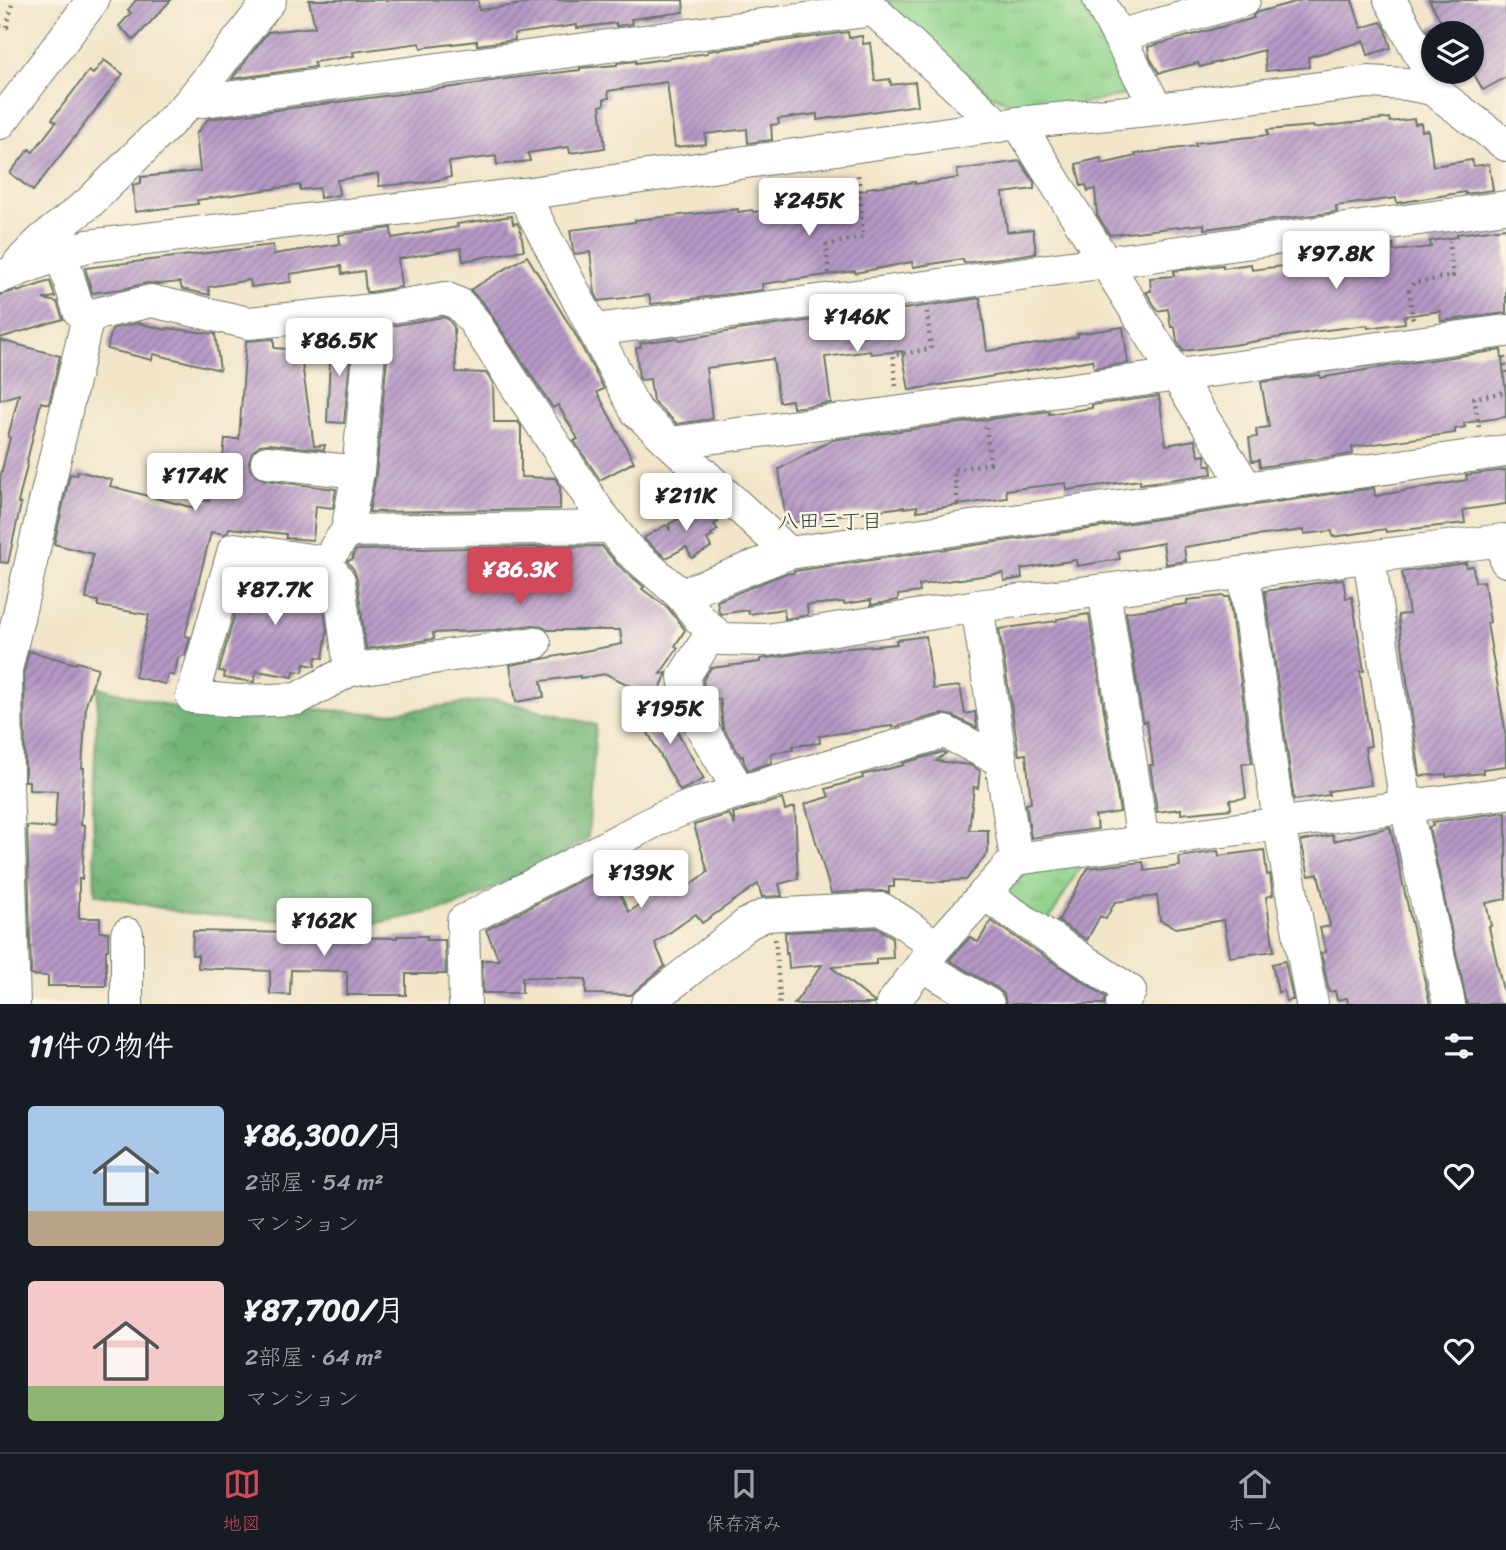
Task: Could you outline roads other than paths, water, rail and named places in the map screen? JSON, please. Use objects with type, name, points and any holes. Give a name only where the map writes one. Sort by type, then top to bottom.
[{"type":"street","points":[[0,123],[93,0]]},
{"type":"street","points":[[3,270],[90,202],[189,103],[270,0]]},
{"type":"street","points":[[1099,0],[1157,109]]},
{"type":"street","points":[[1118,36],[1244,0]]},
{"type":"street","points":[[1390,0],[1430,72],[1432,89]]},
{"type":"street","points":[[189,103],[868,5],[1008,125],[1104,261],[1247,488]]},
{"type":"street","points":[[3,270],[88,246],[523,194],[1008,125],[1367,82],[1407,84],[1432,89],[1506,145]]},
{"type":"street","points":[[523,194],[636,411],[789,553]]},
{"type":"street","points":[[594,330],[1506,207]]},
{"type":"street","points":[[61,254],[79,311],[88,316],[151,301],[249,323],[373,310],[445,298],[459,304],[473,320],[611,527],[629,550],[681,595],[720,639],[767,640],[977,606],[1503,540],[1506,561]]},
{"type":"street","points":[[324,562],[347,531],[358,472],[373,310]]},
{"type":"street","points":[[14,1004],[3,671],[88,316]]},
{"type":"street","points":[[671,443],[1506,331]]},
{"type":"street","points":[[681,595],[789,553],[1495,453]]},
{"type":"street","points":[[267,462],[358,472]]},
{"type":"street","points":[[347,531],[611,527]]},
{"type":"street","points":[[350,670],[339,581],[324,562],[234,549],[192,697],[236,701],[297,699],[350,670],[535,643]]},
{"type":"street","points":[[1369,556],[1406,806],[1449,1004]]},
{"type":"street","points":[[1244,573],[1279,823],[1312,1004]]},
{"type":"street","points":[[1104,590],[1143,842]]},
{"type":"street","points":[[977,606],[1016,859]]},
{"type":"street","points":[[713,631],[684,676],[687,703],[740,792]]},
{"type":"street","points":[[465,1004],[463,921],[661,818],[694,805],[945,732],[1000,760]]},
{"type":"street","points":[[892,1004],[929,956],[1016,859],[1506,793]]},
{"type":"street","points":[[984,894],[1130,991],[1122,1004]]},
{"type":"street","points":[[647,1004],[747,925],[765,915],[881,909],[903,922],[929,956],[988,1004]]},
{"type":"street","points":[[127,934],[127,1004]]},
{"type":"district","name":"八田三丁目","points":[[830,521]]}]
